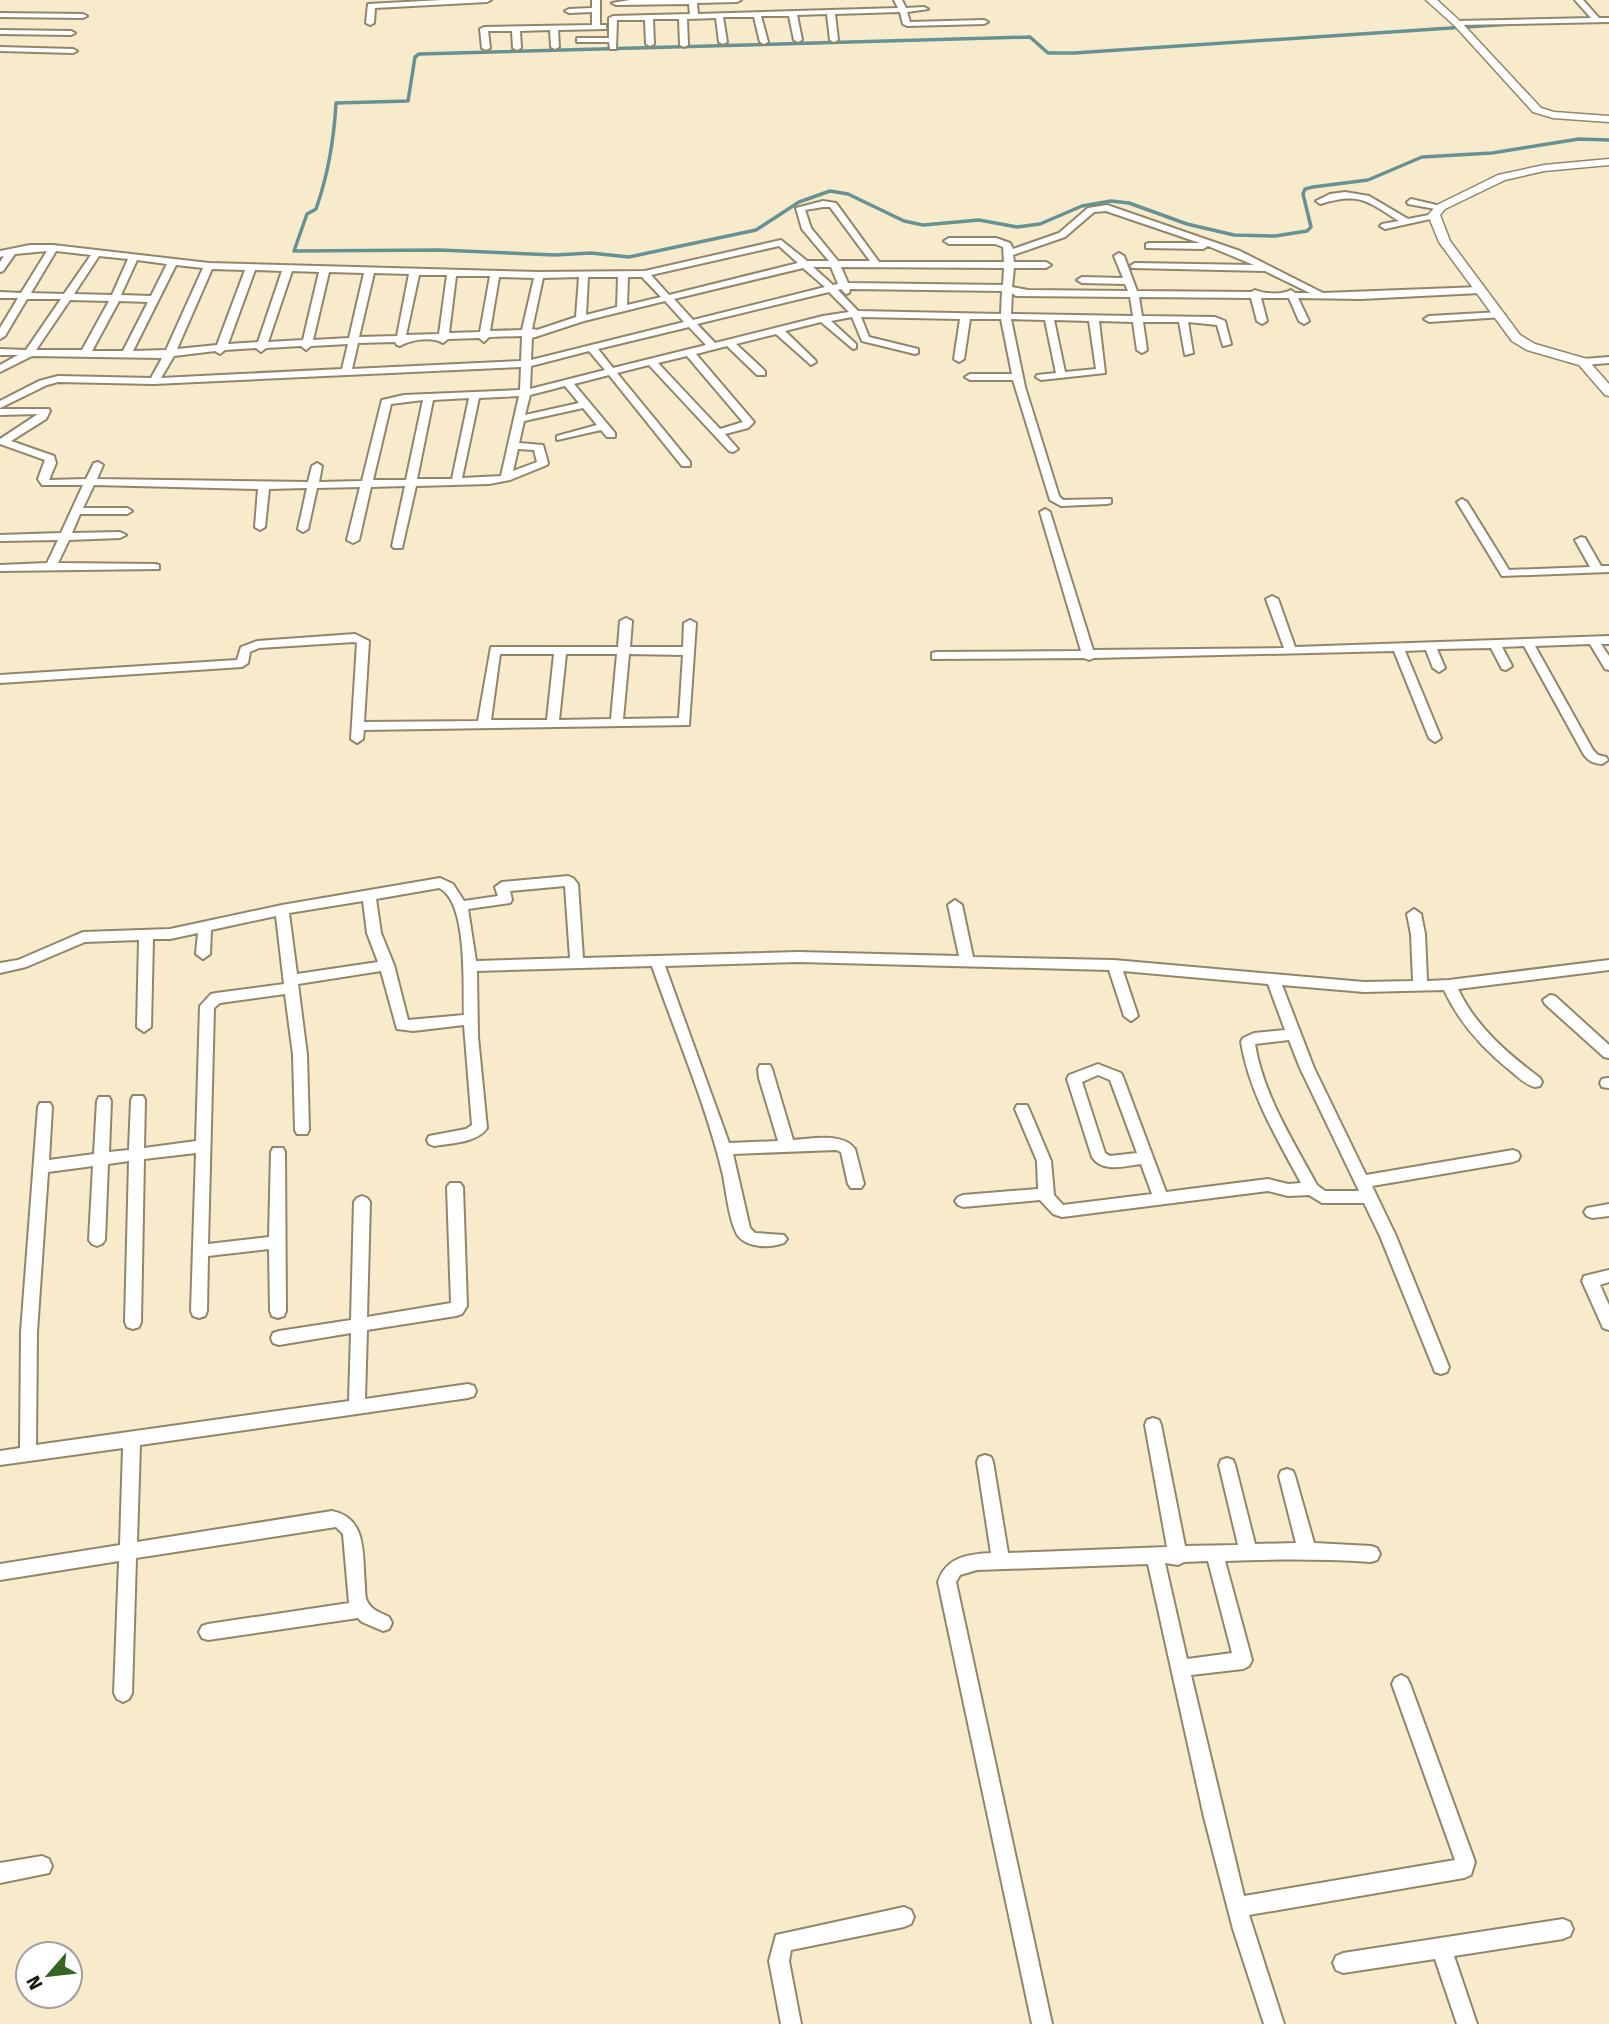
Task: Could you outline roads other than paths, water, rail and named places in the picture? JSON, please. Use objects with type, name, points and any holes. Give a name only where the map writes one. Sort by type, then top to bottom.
[{"type":"street","points":[[370,23],[371,6],[487,0]]},
{"type":"street","points":[[596,0],[596,27]]},
{"type":"street","points":[[616,3],[737,0]]},
{"type":"street","points":[[898,0],[910,31],[943,30]]},
{"type":"street","points":[[1431,0],[1459,25],[1540,112],[1609,119]]},
{"type":"street","points":[[1579,0],[1597,20]]},
{"type":"street","points":[[694,1],[694,16]]},
{"type":"street","points":[[580,40],[613,43],[613,18],[924,9]]},
{"type":"street","points":[[569,11],[596,10]]},
{"type":"street","points":[[831,12],[834,40]]},
{"type":"street","points":[[0,48],[25,13]]},
{"type":"street","points":[[0,15],[25,13],[83,16]]},
{"type":"street","points":[[793,14],[798,40]]},
{"type":"street","points":[[719,15],[723,42]]},
{"type":"street","points":[[757,15],[764,42]]},
{"type":"street","points":[[684,16],[684,44]]},
{"type":"street","points":[[649,17],[650,44]]},
{"type":"street","points":[[1459,25],[1609,20]]},
{"type":"street","points":[[907,24],[984,22]]},
{"type":"street","points":[[968,23],[972,36]]},
{"type":"street","points":[[486,48],[484,29],[612,27]]},
{"type":"street","points":[[554,28],[555,47]]},
{"type":"street","points":[[516,29],[517,48]]},
{"type":"street","points":[[0,32],[71,33]]},
{"type":"street","points":[[0,48],[73,51]]},
{"type":"street","points":[[1385,226],[1438,212],[1502,177],[1544,168],[1607,165]]},
{"type":"street","points":[[1320,201],[1334,195],[1353,192],[1407,222]]},
{"type":"street","points":[[1411,202],[1438,212]]},
{"type":"street","points":[[836,290],[834,262],[807,229],[799,211],[802,207],[833,205],[875,262]]},
{"type":"street","points":[[1010,253],[1062,235],[1091,210],[1102,208],[1124,212],[1237,253],[1322,295]]},
{"type":"street","points":[[1438,212],[1445,242],[1516,338],[1524,344],[1583,362],[1609,360]]},
{"type":"street","points":[[949,241],[1006,243],[1010,253],[1005,291],[1006,318],[1017,377],[1055,500],[1066,503],[1107,501]]},
{"type":"street","points":[[0,254],[53,248],[209,266],[539,275],[645,274],[775,243],[783,244],[836,290],[855,314],[861,334],[869,341],[915,351]]},
{"type":"street","points":[[1149,246],[1216,246]]},
{"type":"street","points":[[0,336],[53,248]]},
{"type":"street","points":[[0,269],[12,251]]},
{"type":"street","points":[[0,369],[29,353],[97,253]]},
{"type":"street","points":[[1119,256],[1139,320],[1142,350]]},
{"type":"street","points":[[85,354],[133,259]]},
{"type":"street","points":[[0,352],[167,354],[355,341],[530,333],[806,264],[875,262],[1046,265]]},
{"type":"street","points":[[126,355],[172,263]]},
{"type":"street","points":[[154,381],[209,266]]},
{"type":"street","points":[[1135,266],[1270,269]]},
{"type":"street","points":[[221,349],[251,267]]},
{"type":"street","points":[[262,347],[288,268]]},
{"type":"street","points":[[306,345],[325,268]]},
{"type":"street","points":[[346,372],[370,269]]},
{"type":"street","points":[[1270,269],[1276,293]]},
{"type":"street","points":[[401,340],[415,270]]},
{"type":"street","points":[[444,338],[452,272]]},
{"type":"street","points":[[622,308],[623,273]]},
{"type":"street","points":[[484,336],[495,274]]},
{"type":"street","points":[[580,319],[584,274]]},
{"type":"street","points":[[645,274],[713,347]]},
{"type":"street","points":[[506,478],[525,393],[525,364],[539,275]]},
{"type":"street","points":[[1082,280],[1128,281]]},
{"type":"street","points":[[0,405],[43,383],[58,379],[154,381],[525,364],[691,322],[836,290],[1350,295],[1478,288]]},
{"type":"street","points":[[1255,293],[1262,321]]},
{"type":"street","points":[[1291,293],[1304,321]]},
{"type":"street","points":[[0,295],[154,299]]},
{"type":"street","points":[[354,540],[386,402],[429,397],[525,393],[823,319],[855,314],[1219,321],[1226,344]]},
{"type":"street","points":[[1429,319],[1500,315]]},
{"type":"street","points":[[959,359],[965,317]]},
{"type":"street","points":[[1049,318],[1061,374]]},
{"type":"street","points":[[823,319],[853,346]]},
{"type":"street","points":[[1041,377],[1101,371],[1094,319]]},
{"type":"street","points":[[1183,320],[1188,353]]},
{"type":"street","points":[[778,330],[811,362]]},
{"type":"street","points":[[730,343],[761,373]]},
{"type":"street","points":[[591,347],[686,464]]},
{"type":"street","points":[[690,353],[748,420],[744,426],[718,433]]},
{"type":"street","points":[[1583,362],[1609,392]]},
{"type":"street","points":[[653,363],[733,449]]},
{"type":"street","points":[[970,377],[1017,377]]},
{"type":"street","points":[[561,438],[607,430],[569,384]]},
{"type":"street","points":[[0,388],[17,397]]},
{"type":"street","points":[[456,483],[475,395]]},
{"type":"street","points":[[398,546],[429,397]]},
{"type":"street","points":[[520,419],[586,404]]},
{"type":"street","points":[[0,412],[45,411],[42,417],[3,442],[50,458],[51,463],[43,479],[46,483],[264,486],[456,483],[506,478],[543,463],[539,447],[514,446]]},
{"type":"street","points":[[51,566],[98,465]]},
{"type":"street","points":[[303,529],[317,466]]},
{"type":"street","points":[[260,527],[264,486]]},
{"type":"street","points":[[1462,502],[1506,574],[1514,576],[1603,570]]},
{"type":"street","points":[[77,511],[127,511]]},
{"type":"street","points":[[1045,512],[1089,656]]},
{"type":"street","points":[[0,538],[120,535]]},
{"type":"street","points":[[1581,540],[1603,570]]},
{"type":"street","points":[[0,568],[155,567]]},
{"type":"street","points":[[1272,599],[1291,651]]},
{"type":"street","points":[[617,723],[625,621]]},
{"type":"street","points":[[0,680],[242,663],[245,650],[257,645],[355,638],[363,641],[358,732],[484,724],[685,722],[690,623]]},
{"type":"street","points":[[1593,640],[1609,666]]},
{"type":"street","points":[[936,656],[1089,656],[1609,640]]},
{"type":"street","points":[[1527,642],[1588,752],[1594,759],[1602,760]]},
{"type":"street","points":[[1494,643],[1506,666]]},
{"type":"street","points":[[1430,646],[1439,668]]},
{"type":"street","points":[[1398,647],[1435,738]]},
{"type":"street","points":[[484,724],[495,650],[689,651]]},
{"type":"street","points":[[553,723],[560,650]]},
{"type":"street","points":[[459,906],[505,900],[502,887],[568,881],[571,884],[577,963]]},
{"type":"street","points":[[0,968],[21,964],[83,937],[170,934],[282,910],[446,884],[456,892],[470,966],[471,1019],[480,1128],[469,1134],[434,1140]]},
{"type":"street","points":[[369,897],[374,933],[387,965],[402,1025],[407,1027],[471,1019]]},
{"type":"street","points":[[955,905],[967,961]]},
{"type":"street","points":[[282,910],[300,1055],[302,1130]]},
{"type":"street","points":[[1413,914],[1418,934],[1420,984]]},
{"type":"street","points":[[204,954],[205,925]]},
{"type":"street","points":[[144,1027],[146,936]]},
{"type":"street","points":[[470,966],[799,957],[1114,965],[1364,987],[1449,985],[1609,965]]},
{"type":"street","points":[[657,961],[724,1149],[747,1237],[779,1239]]},
{"type":"street","points":[[199,1311],[208,1003],[216,998],[387,965]]},
{"type":"street","points":[[1114,965],[1131,1016]]},
{"type":"street","points":[[1273,979],[1307,1068],[1365,1189],[1441,1367]]},
{"type":"street","points":[[1449,985],[1467,1022],[1505,1059],[1535,1082]]},
{"type":"street","points":[[1550,1000],[1609,1053]]},
{"type":"street","points":[[1294,1034],[1254,1038],[1248,1042],[1248,1053],[1274,1114],[1312,1189],[1322,1197],[1337,1199],[1365,1189],[1513,1156]]},
{"type":"street","points":[[765,1069],[787,1145]]},
{"type":"street","points":[[1146,1158],[1108,1161],[1099,1157],[1074,1079],[1098,1069],[1116,1077],[1161,1198]]},
{"type":"street","points":[[134,1322],[138,1100]]},
{"type":"street","points":[[97,1240],[104,1101]]},
{"type":"street","points":[[28,1454],[29,1332],[45,1107]]},
{"type":"street","points":[[1022,1109],[1044,1161],[1046,1195],[1058,1210],[1268,1185],[1288,1190],[1312,1189]]},
{"type":"street","points":[[724,1149],[838,1144],[848,1149],[856,1184]]},
{"type":"street","points":[[42,1167],[202,1146]]},
{"type":"street","points":[[278,1152],[278,1311]]},
{"type":"street","points":[[279,1338],[452,1311],[459,1306],[455,1187]]},
{"type":"street","points":[[963,1201],[1046,1195]]},
{"type":"street","points":[[357,1408],[362,1202]]},
{"type":"street","points":[[1592,1212],[1609,1210]]},
{"type":"street","points":[[199,1251],[277,1242]]},
{"type":"street","points":[[1609,1276],[1590,1281],[1609,1323]]},
{"type":"street","points":[[0,1458],[468,1391]]},
{"type":"street","points":[[1153,1425],[1178,1557]]},
{"type":"street","points":[[123,1693],[130,1552],[131,1439]]},
{"type":"street","points":[[985,1462],[1001,1561]]},
{"type":"street","points":[[1227,1465],[1249,1553]]},
{"type":"street","points":[[1287,1476],[1307,1550]]},
{"type":"street","points":[[0,1572],[332,1519],[340,1520],[347,1524],[351,1532],[353,1574],[361,1609],[368,1616],[383,1623]]},
{"type":"street","points":[[1042,2024],[947,1582],[948,1574],[953,1569],[975,1562],[1155,1558],[1307,1550],[1371,1554]]},
{"type":"street","points":[[1180,1668],[1244,1660],[1215,1555]]},
{"type":"street","points":[[1155,1558],[1238,1907],[1274,2024]]},
{"type":"street","points":[[208,1632],[361,1609]]},
{"type":"street","points":[[1238,1907],[1464,1868],[1465,1862],[1401,1684]]},
{"type":"street","points":[[0,1873],[42,1866]]},
{"type":"street","points":[[791,2024],[779,1961],[783,1942],[904,1917]]},
{"type":"street","points":[[1343,1963],[1563,1929]]},
{"type":"street","points":[[1441,1948],[1467,2024]]},
{"type":"waterway","points":[[1511,24],[1074,53],[1048,53],[1030,37],[419,54],[415,57],[408,101],[336,103],[330,157],[320,196],[316,209],[307,214],[294,251],[439,250],[555,255],[591,253],[629,257],[756,230],[799,202],[830,191],[848,194],[904,221],[923,225],[979,220],[1017,227],[1040,224],[1082,206],[1111,201],[1129,203],[1187,224],[1234,235],[1275,236],[1307,231],[1311,227],[1303,194],[1305,189],[1368,180],[1422,157],[1492,153],[1579,139],[1609,140]]}]
